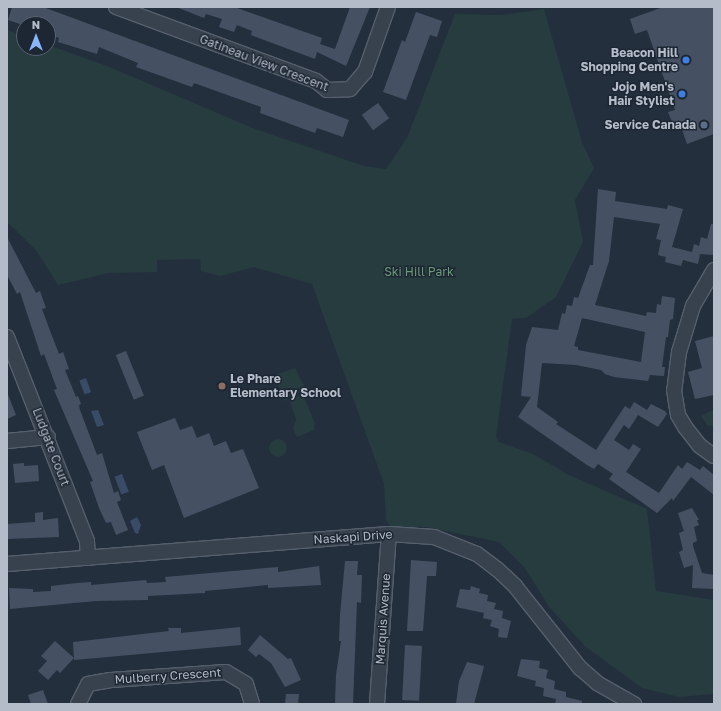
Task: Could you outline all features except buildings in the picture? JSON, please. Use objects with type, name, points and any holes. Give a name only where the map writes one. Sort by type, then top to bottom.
[{"type":"street","name":"Gatineau View Crescent","points":[[116,7],[316,81],[326,90],[350,89],[365,72],[388,7]]},
{"type":"street","points":[[714,270],[693,306],[679,352],[674,390],[678,415],[685,427],[700,446],[714,456]]},
{"type":"street","name":"Ludgate Court","points":[[7,337],[48,437],[87,541],[88,558]]},
{"type":"street","points":[[7,441],[48,437]]},
{"type":"street","name":"Naskapi Drive","points":[[7,564],[389,534],[434,537],[477,554],[515,586],[580,668],[597,684],[634,704]]},
{"type":"street","name":"Marquis Avenue","points":[[377,704],[389,534]]},
{"type":"street","name":"Mulberry Crescent","points":[[78,704],[88,684],[111,680],[226,672],[246,684],[252,704]]},
{"type":"green space","name":"Ski Hill Park","points":[[544,9],[582,142],[594,168],[575,200],[583,242],[556,297],[526,318],[512,319],[496,437],[499,442],[533,454],[569,475],[647,509],[656,591],[714,600],[714,694],[679,697],[642,688],[586,647],[550,608],[524,567],[499,542],[426,527],[391,527],[386,520],[384,484],[312,284],[254,267],[220,276],[201,271],[200,259],[157,260],[157,272],[108,273],[58,285],[36,250],[7,222],[7,30],[16,33],[16,56],[56,56],[56,48],[107,66],[255,129],[364,166],[386,169],[407,138],[455,14],[502,15]]},
{"type":"green space","points":[[295,368],[306,389],[284,401],[275,375]]},
{"type":"green space","points":[[303,394],[315,424],[314,430],[297,437],[293,429],[296,419],[289,400]]},
{"type":"green space","points":[[714,409],[714,425],[708,426],[701,416]]},
{"type":"green space","points":[[278,439],[282,440],[286,444],[286,452],[282,456],[278,457],[274,456],[270,452],[269,448],[270,444],[274,440]]},
{"type":"water","points":[[86,378],[91,392],[85,394],[79,380]]},
{"type":"water","points":[[98,410],[104,425],[97,427],[91,411]]},
{"type":"water","points":[[122,474],[129,492],[121,495],[115,477]]},
{"type":"water","points":[[137,517],[141,525],[138,534],[135,533],[130,521]]},
{"type":"place","name":"Beacon Hill Shopping Centre","points":[[686,60]]},
{"type":"place","name":"Jojo Men's Hair Stylist","points":[[682,94]]},
{"type":"place","name":"Service Canada","points":[[704,125]]},
{"type":"place","name":"Le Phare Elementary School","points":[[222,386]]}]
